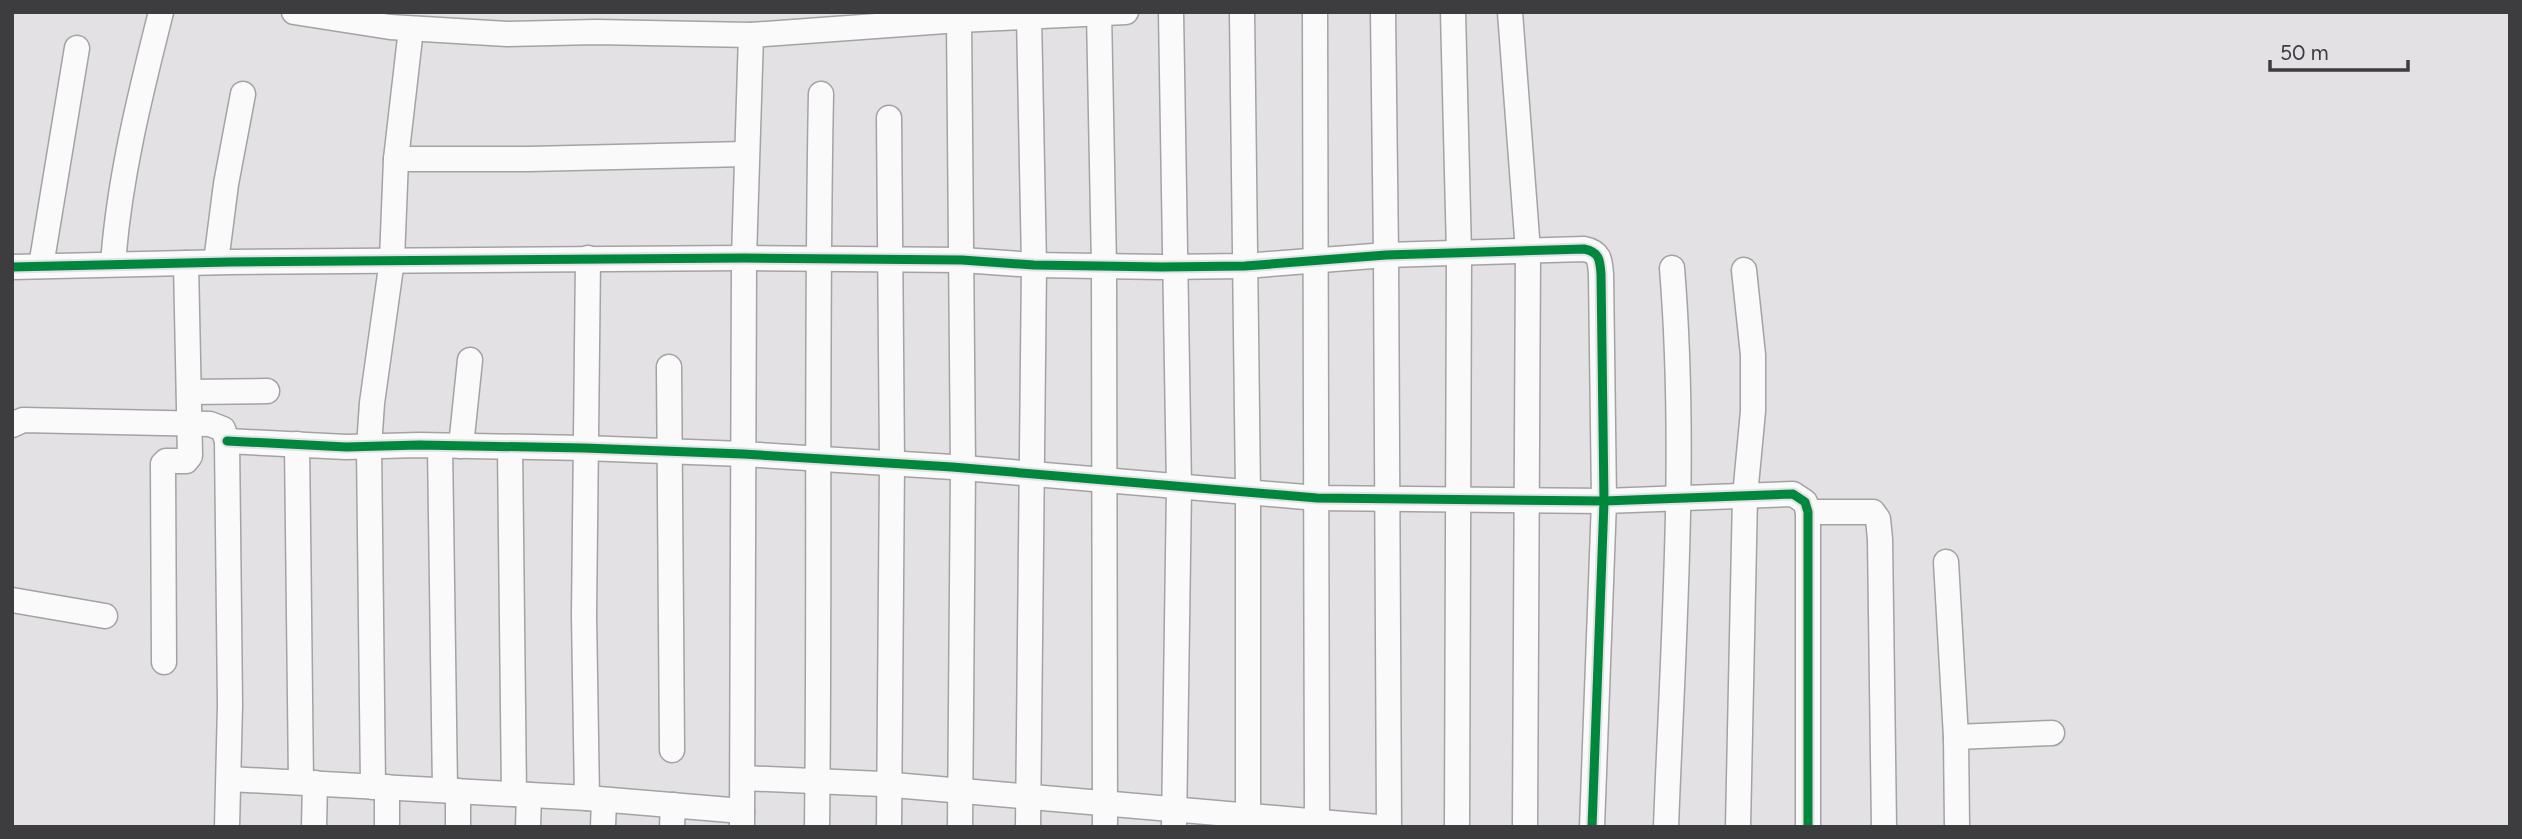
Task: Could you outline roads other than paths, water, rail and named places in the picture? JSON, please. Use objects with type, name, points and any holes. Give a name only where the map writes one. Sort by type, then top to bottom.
[{"type":"street","points":[[113,264],[121,194],[135,119],[161,12]]},
{"type":"street","points":[[294,12],[411,29],[508,23],[662,22],[751,35],[810,22],[959,20],[1126,12]]},
{"type":"street","points":[[1171,12],[1173,267],[1179,487],[1174,818]]},
{"type":"street","points":[[1242,12],[1248,492],[1248,821]]},
{"type":"street","points":[[1315,12],[1317,824]]},
{"type":"street","points":[[1383,12],[1389,827]]},
{"type":"street","points":[[1452,12],[1459,253],[1457,827]]},
{"type":"street","points":[[1510,12],[1528,251],[1525,827]]},
{"type":"street","points":[[1099,13],[1104,266],[1105,815]]},
{"type":"street","points":[[1028,827],[1034,265],[1029,16]]},
{"type":"street","points":[[959,20],[963,468],[960,827]]},
{"type":"street","points":[[387,827],[380,787],[369,447],[372,403],[392,260],[396,159],[411,29]]},
{"type":"street","points":[[229,779],[595,799],[672,816],[742,819],[744,258],[751,35]]},
{"type":"street","points":[[41,266],[77,48]]},
{"type":"street","points":[[216,262],[228,173],[243,94]]},
{"type":"street","points":[[817,827],[820,459],[818,258],[821,94]]},
{"type":"street","points":[[889,118],[892,463],[890,827]]},
{"type":"street","points":[[396,159],[746,154]]},
{"type":"street","points":[[12,267],[588,258],[961,260],[1034,265],[1173,267],[1245,266],[1386,255],[1584,249],[1594,251],[1600,258],[1604,501],[1592,827]]},
{"type":"street","points":[[588,258],[584,615],[595,799],[603,827]]},
{"type":"street","points":[[164,662],[163,464],[166,461],[189,459],[186,263]]},
{"type":"street","points":[[1666,827],[1678,498],[1678,348],[1672,268]]},
{"type":"street","points":[[1738,827],[1745,496],[1752,411],[1753,355],[1744,270]]},
{"type":"street","points":[[458,827],[452,791],[450,446],[470,360]]},
{"type":"street","points":[[669,367],[672,750]]},
{"type":"street","points":[[189,392],[267,391]]},
{"type":"street","points":[[12,425],[23,419],[220,426],[227,441],[227,827]]},
{"type":"street","points":[[227,441],[369,447],[671,450],[963,468],[1317,498],[1604,501],[1793,494],[1805,502],[1808,512],[1808,827]]},
{"type":"street","points":[[297,444],[308,783],[314,827]]},
{"type":"street","points":[[510,448],[522,795],[528,827]]},
{"type":"street","points":[[1808,512],[1863,511],[1873,512],[1878,519],[1881,539],[1884,827]]},
{"type":"street","points":[[1946,562],[1956,737],[1957,827]]},
{"type":"street","points":[[12,600],[105,616]]},
{"type":"street","points":[[1956,737],[2052,733]]},
{"type":"street","points":[[743,778],[817,780],[1028,796],[1105,815],[1378,827]]}]
